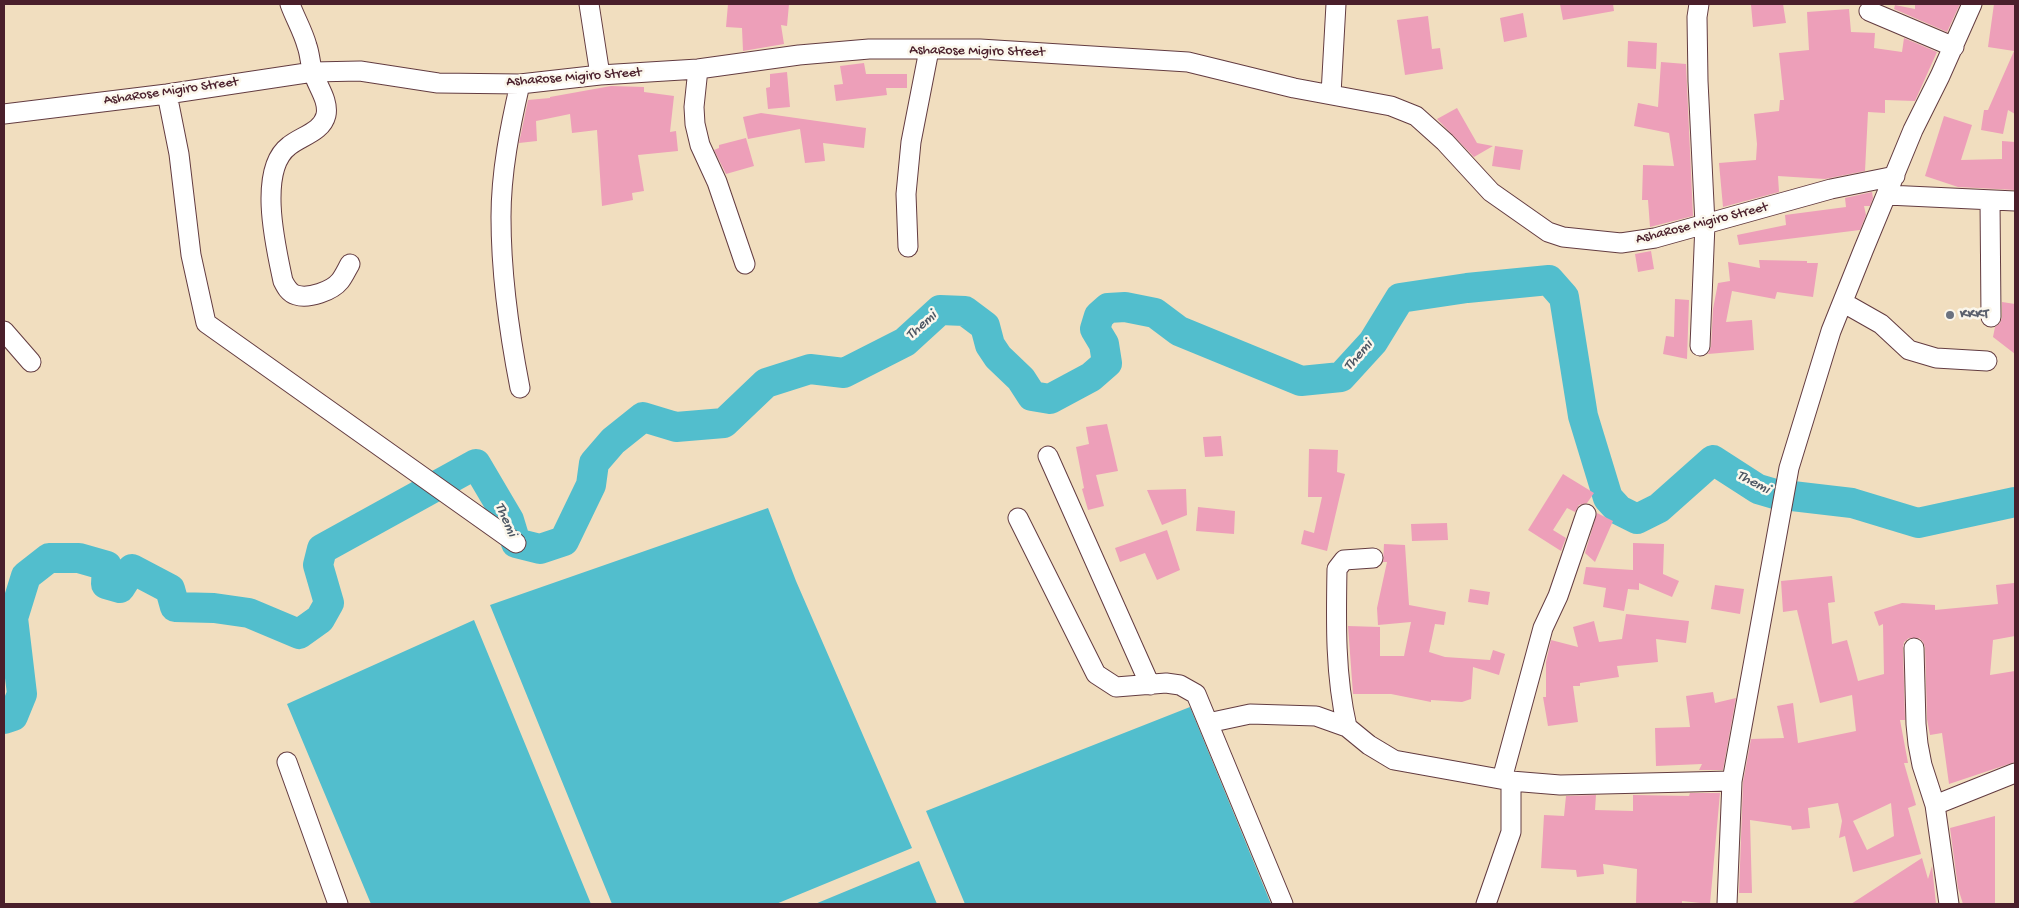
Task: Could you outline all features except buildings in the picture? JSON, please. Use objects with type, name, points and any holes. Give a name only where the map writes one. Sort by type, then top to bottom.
[{"type":"street","points":[[290,4],[307,45],[312,72],[325,102],[326,113],[323,123],[318,129],[287,147],[277,162],[272,184],[270,211],[283,281],[288,290],[296,295],[310,295],[328,290],[340,282],[350,264]]},
{"type":"street","points":[[589,4],[600,75]]},
{"type":"street","points":[[1331,94],[1336,4]]},
{"type":"street","points":[[1699,4],[1697,17],[1698,81],[1705,224],[1700,346]]},
{"type":"street","points":[[1727,904],[1732,781],[1789,468],[1826,347],[1863,251],[1888,195],[1913,130],[1954,47],[1972,4]]},
{"type":"street","points":[[1868,11],[1954,47]]},
{"type":"street","name":"AshaRose Migiro Street","points":[[4,114],[167,94],[312,72],[360,71],[438,83],[520,84],[600,75],[698,69],[799,55],[869,49],[980,49],[1188,62],[1294,88],[1392,106],[1416,116],[1445,142],[1491,192],[1548,232],[1563,237],[1621,243],[1655,238],[1831,189],[1895,176]]},
{"type":"street","points":[[908,247],[906,194],[911,142],[929,50]]},
{"type":"street","points":[[698,69],[694,107],[698,138],[717,182],[744,264]]},
{"type":"street","points":[[520,84],[506,157],[501,216],[508,311],[520,388]]},
{"type":"street","points":[[167,94],[179,154],[191,255],[206,323],[516,543]]},
{"type":"street","points":[[1888,195],[2015,201]]},
{"type":"street","points":[[1990,200],[1990,317]]},
{"type":"street","points":[[1844,302],[1881,324],[1909,350],[1936,358],[1987,362]]},
{"type":"street","points":[[4,331],[31,362]]},
{"type":"street","points":[[1048,456],[1150,685]]},
{"type":"street","points":[[1486,904],[1511,832],[1507,780],[1543,628],[1558,596],[1586,514]]},
{"type":"street","points":[[1018,518],[1096,674],[1116,687],[1166,683],[1189,688],[1196,694],[1283,904]]},
{"type":"street","points":[[1347,727],[1342,707],[1337,651],[1337,569],[1344,560],[1373,558]]},
{"type":"street","points":[[1914,648],[1916,724],[1922,765],[1935,805],[1949,904]]},
{"type":"street","points":[[1208,723],[1250,714],[1316,716],[1347,727],[1369,745],[1394,760],[1507,780],[1560,785],[1732,781]]},
{"type":"street","points":[[287,762],[338,904]]},
{"type":"street","points":[[1935,805],[2015,773]]},
{"type":"water","points":[[768,508],[796,581],[912,848],[776,904],[612,904],[490,605]]},
{"type":"water","points":[[474,620],[591,904],[371,904],[287,704]]},
{"type":"water","points":[[1190,707],[1271,904],[965,904],[926,811]]},
{"type":"water","points":[[919,861],[937,904],[815,904]]},
{"type":"waterway","name":"Themi","points":[[4,719],[13,716],[22,694],[13,618],[26,576],[49,558],[79,558],[107,566],[106,584],[120,588],[132,569],[170,589],[175,607],[214,608],[249,613],[299,634],[320,619],[329,603],[318,565],[322,549],[476,464],[509,520],[516,543],[540,549],[564,541],[591,485],[594,463],[613,441],[643,417],[676,427],[724,423],[766,383],[810,369],[844,373],[905,342],[940,310],[965,311],[985,326],[990,345],[998,357],[1021,379],[1032,396],[1050,399],[1091,377],[1107,363],[1104,344],[1095,329],[1099,316],[1108,308],[1125,307],[1155,313],[1179,331],[1301,381],[1341,377],[1373,342],[1400,298],[1467,288],[1549,280],[1564,297],[1583,416],[1608,498],[1619,510],[1637,519],[1659,508],[1713,460],[1758,489],[1775,494],[1852,503],[1918,523],[2015,502]]},
{"type":"place","name":"KKKT","points":[[1950,315]]}]
